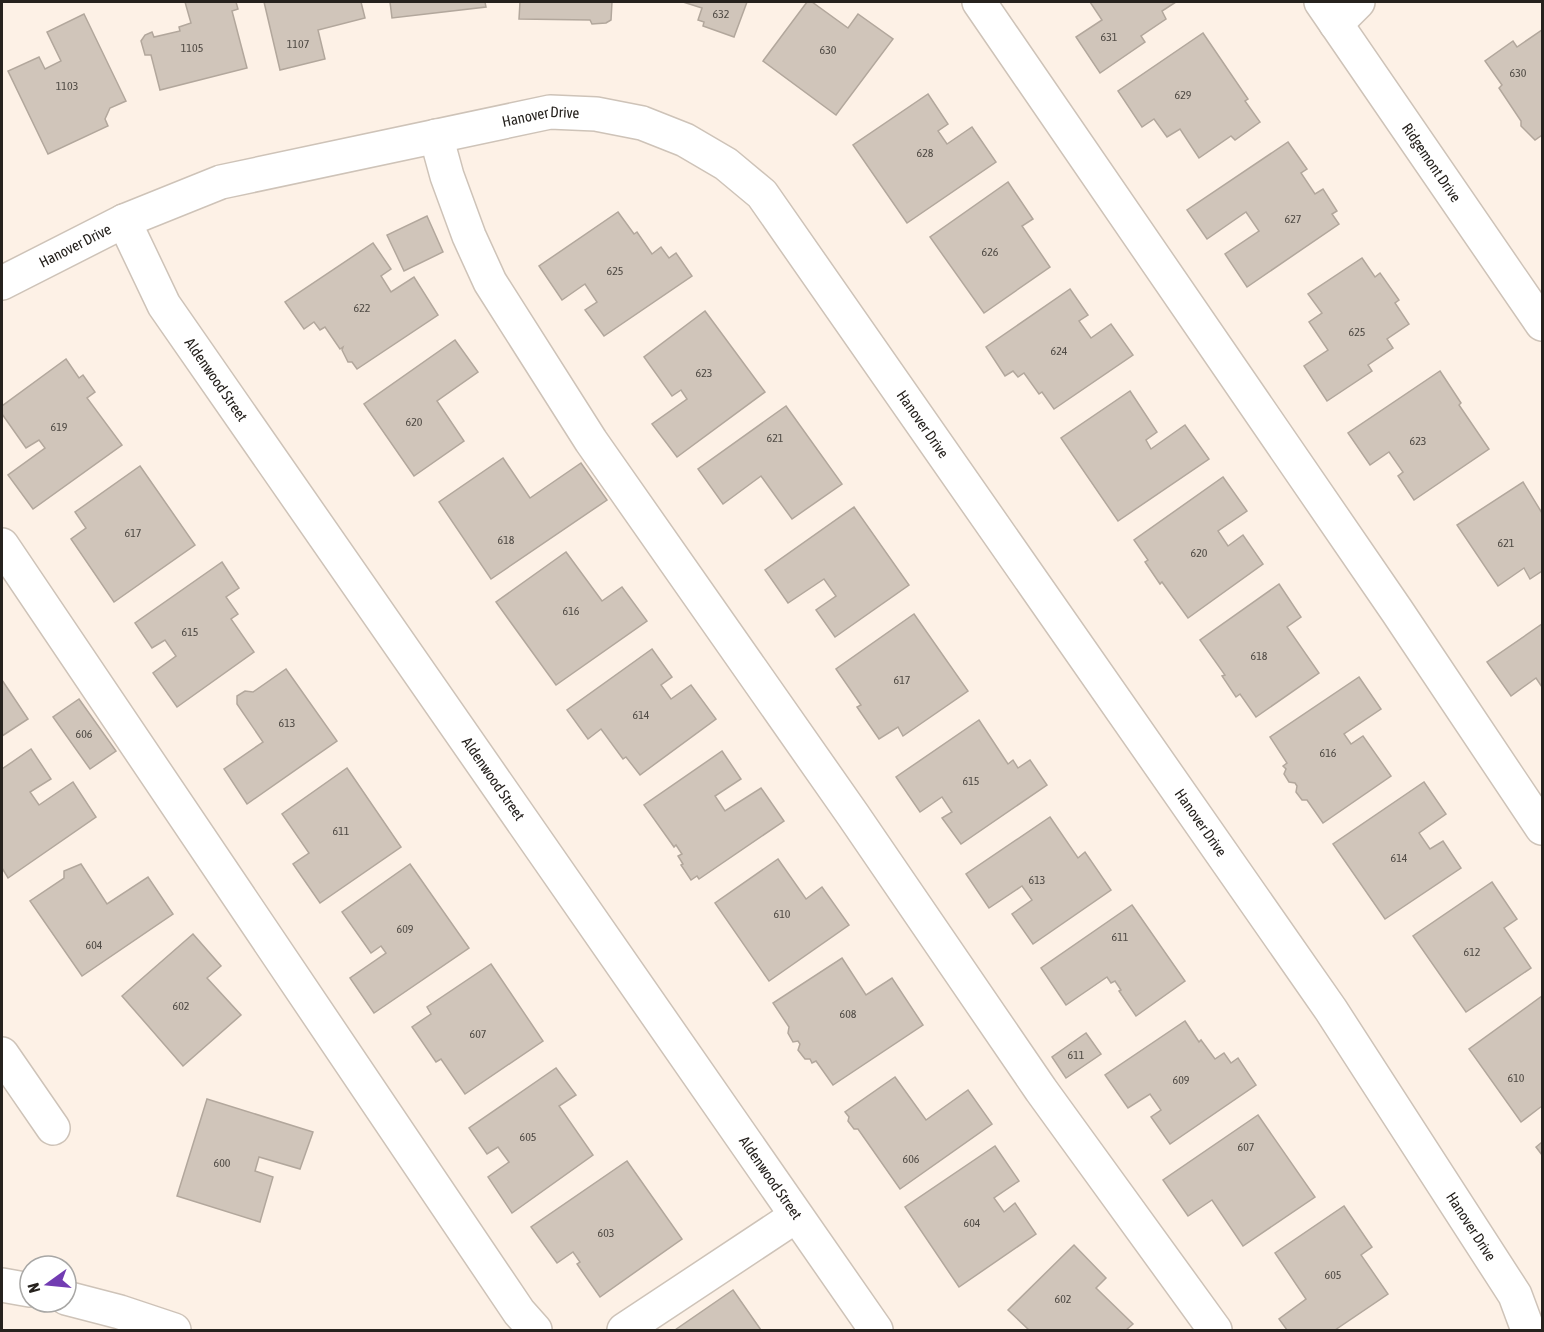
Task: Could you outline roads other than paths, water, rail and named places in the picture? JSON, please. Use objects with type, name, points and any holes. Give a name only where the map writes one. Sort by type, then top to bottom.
[{"type":"street","points":[[979,2],[1542,828]]},
{"type":"street","points":[[1328,13],[1358,2]]},
{"type":"street","name":"Ridgemont Drive","points":[[1328,13],[1542,324]]},
{"type":"street","name":"Hanover Drive","points":[[2,283],[124,221],[221,182],[550,112],[596,114],[642,123],[686,140],[726,164],[762,194],[1331,1010],[1515,1295],[1528,1330]]},
{"type":"street","points":[[436,136],[447,176],[469,236],[490,282],[591,441],[853,815],[1041,1090],[1215,1330]]},
{"type":"street","name":"Aldenwood Street","points":[[124,221],[164,305],[876,1330]]},
{"type":"street","points":[[2,545],[512,1302],[535,1330]]},
{"type":"street","points":[[2,1054],[53,1128]]},
{"type":"street","points":[[624,1330],[796,1216]]},
{"type":"street","points":[[2,1285],[18,1288]]},
{"type":"street","points":[[78,1301],[174,1330]]}]
